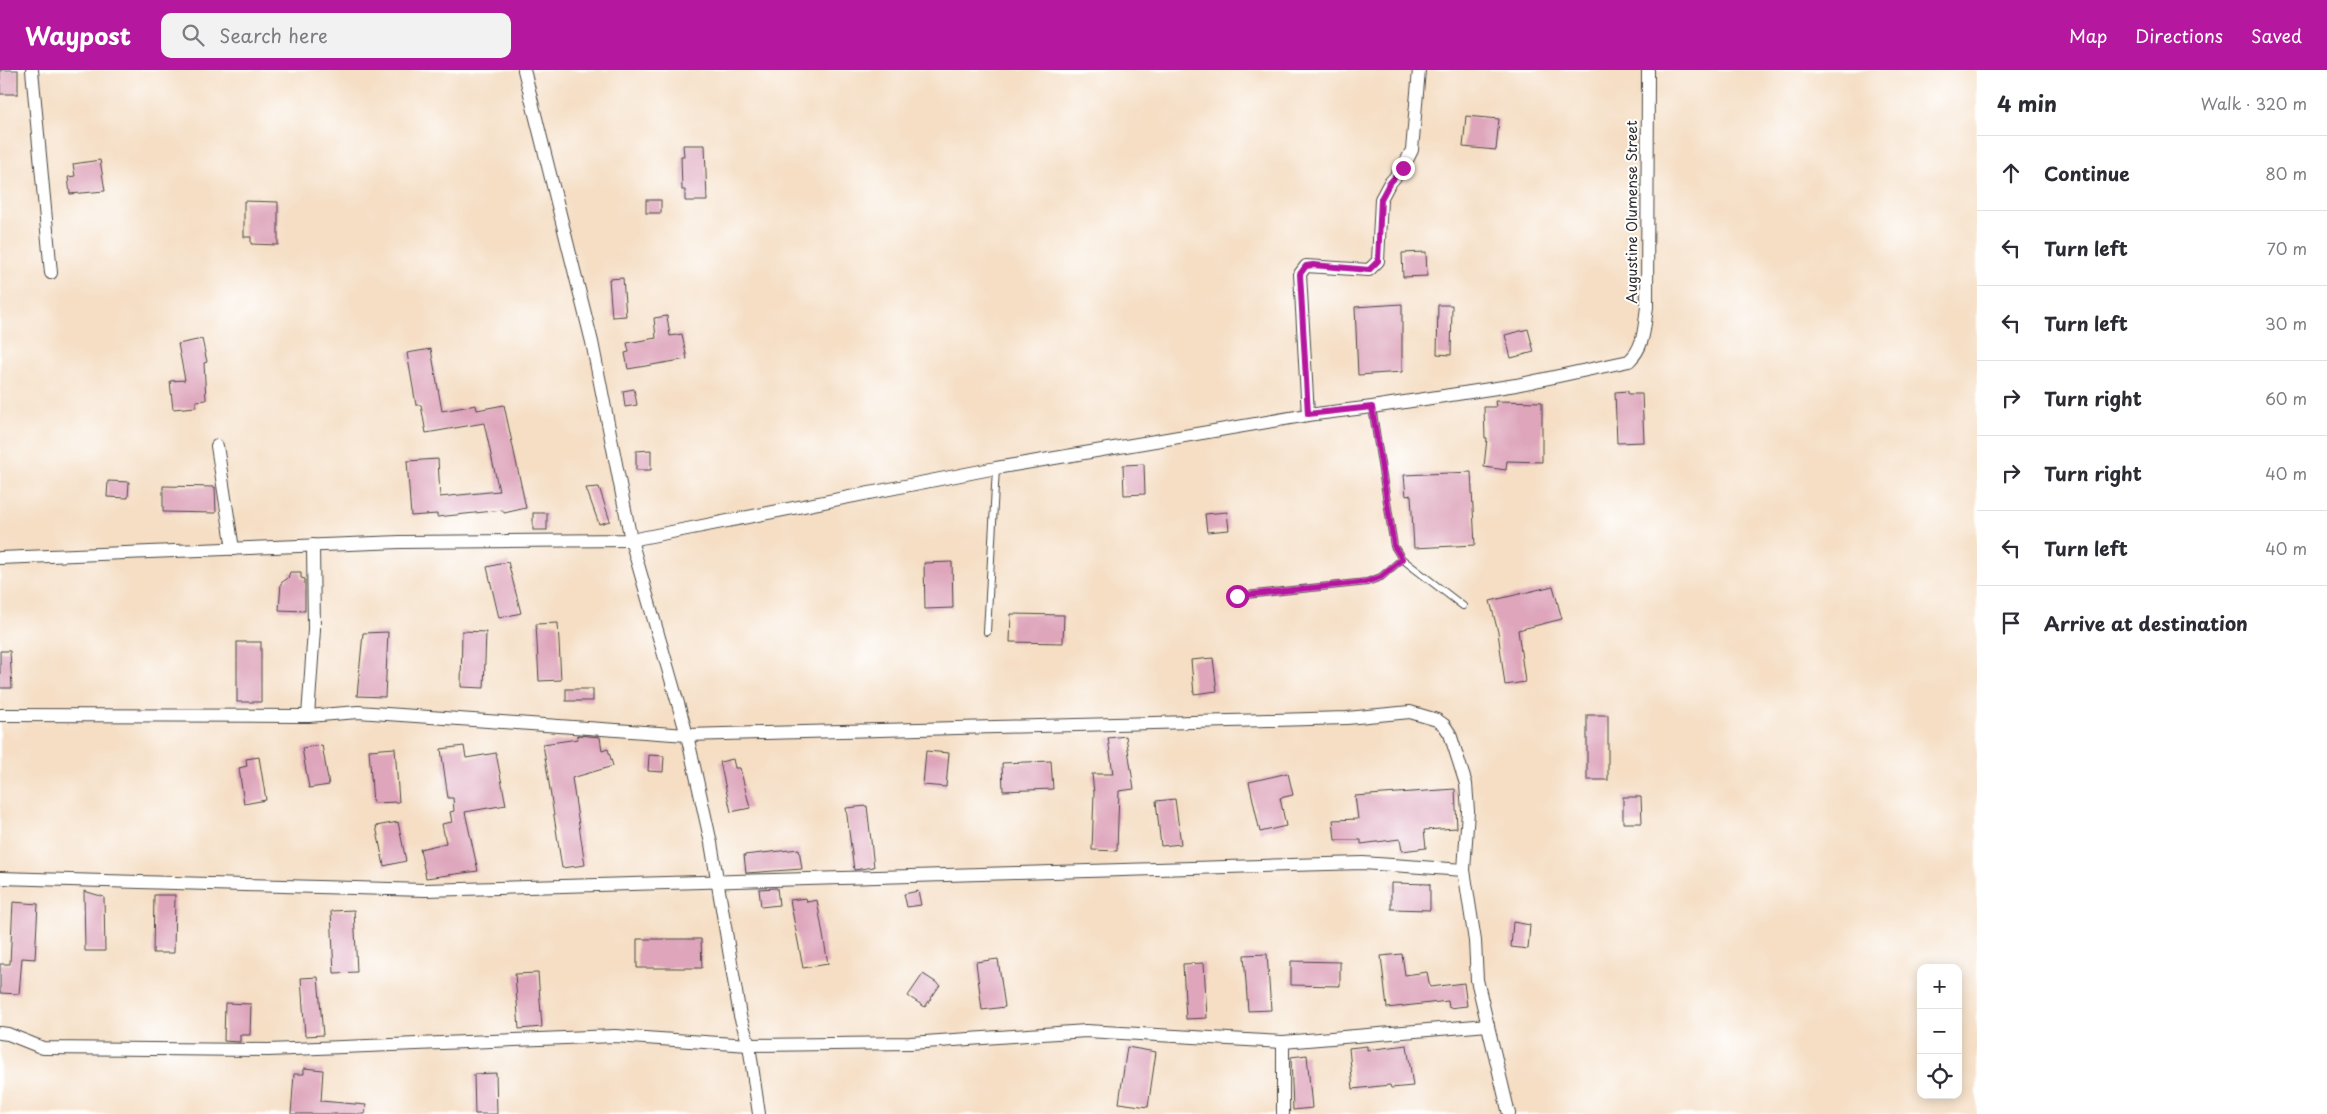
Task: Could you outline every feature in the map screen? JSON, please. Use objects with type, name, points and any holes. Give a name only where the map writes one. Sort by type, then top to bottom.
[{"type":"street","points":[[32,70],[52,273]]},
{"type":"street","points":[[524,70],[592,342],[631,540],[687,735],[718,883],[740,1016],[749,1045],[759,1114]]},
{"type":"street","points":[[1308,414],[1300,274],[1306,266],[1313,265],[1369,270],[1378,261],[1381,199],[1389,184],[1403,168],[1412,150],[1419,70]]},
{"type":"street","name":"Augustine Olumense Street","points":[[1372,407],[1579,373],[1629,361],[1637,354],[1642,342],[1647,307],[1648,70]]},
{"type":"street","points":[[0,558],[400,542],[631,540],[996,468],[1308,414],[1372,407]]},
{"type":"street","points":[[218,446],[233,549]]},
{"type":"street","points":[[308,716],[314,630],[313,546]]},
{"type":"street","points":[[0,715],[308,716],[358,712],[687,735],[1347,718],[1410,712],[1437,720],[1450,734],[1466,784],[1468,811],[1464,870],[1475,941],[1478,980],[1509,1114]]},
{"type":"street","points":[[0,878],[425,890],[1363,863],[1464,870]]},
{"type":"street","points":[[0,1033],[8,1034],[44,1048],[268,1050],[615,1036],[749,1045],[910,1043],[1086,1031],[1283,1042],[1488,1024]]},
{"type":"street","points":[[1283,1042],[1283,1114]]},
{"type":"lane","points":[[1372,407],[1394,546],[1402,559],[1463,606]]},
{"type":"lane","points":[[986,632],[996,468]]},
{"type":"lane","points":[[1237,596],[1366,582],[1381,577],[1402,559]]},
{"type":"building","points":[[0,70],[18,70],[18,94],[0,94]]},
{"type":"building","points":[[1466,116],[1499,119],[1496,150],[1463,147]]},
{"type":"building","points":[[683,145],[705,145],[707,201],[685,201],[685,190],[682,190],[681,156],[684,156]]},
{"type":"building","points":[[100,160],[105,191],[70,194],[68,177],[75,176],[73,164]]},
{"type":"building","points":[[646,200],[661,200],[661,213],[646,213]]},
{"type":"building","points":[[244,201],[278,202],[278,245],[251,244],[251,237],[244,237]]},
{"type":"building","points":[[1426,252],[1427,276],[1403,277],[1402,253]]},
{"type":"building","points":[[623,278],[626,316],[612,317],[609,279]]},
{"type":"building","points":[[1402,304],[1402,372],[1358,375],[1355,307]]},
{"type":"building","points":[[1438,305],[1452,305],[1451,355],[1437,354]]},
{"type":"building","points":[[667,316],[670,336],[682,334],[687,359],[628,369],[625,353],[629,352],[627,343],[656,338],[654,318]]},
{"type":"building","points":[[1528,329],[1534,352],[1511,358],[1505,335]]},
{"type":"building","points":[[202,339],[207,362],[204,363],[206,400],[196,401],[196,407],[173,409],[170,381],[185,380],[178,344]]},
{"type":"building","points":[[431,349],[442,411],[476,405],[477,410],[504,405],[526,508],[504,513],[503,510],[437,517],[437,514],[411,516],[407,461],[438,459],[440,497],[499,491],[484,423],[426,433],[421,405],[416,405],[407,353]]},
{"type":"building","points":[[634,389],[637,405],[625,407],[623,391]]},
{"type":"building","points":[[1628,391],[1628,394],[1642,394],[1644,442],[1617,443],[1615,392]]},
{"type":"building","points":[[1495,401],[1542,402],[1542,462],[1507,461],[1506,470],[1484,467],[1487,438],[1485,438],[1484,407],[1496,407]]},
{"type":"building","points":[[651,450],[651,470],[636,470],[636,451]]},
{"type":"building","points":[[1144,464],[1145,494],[1124,495],[1123,465]]},
{"type":"building","points":[[1471,472],[1475,545],[1414,548],[1411,495],[1406,496],[1404,475]]},
{"type":"building","points":[[108,481],[129,482],[128,498],[107,497]]},
{"type":"building","points":[[163,486],[215,487],[216,513],[163,512]]},
{"type":"building","points":[[599,487],[610,521],[599,524],[586,488]]},
{"type":"building","points":[[1227,512],[1229,530],[1207,532],[1205,514]]},
{"type":"building","points":[[533,513],[547,513],[547,530],[533,530]]},
{"type":"building","points":[[508,562],[521,613],[499,618],[487,567]]},
{"type":"building","points":[[952,562],[953,608],[925,609],[924,563]]},
{"type":"building","points":[[290,572],[301,572],[301,578],[305,579],[305,611],[279,610],[281,583],[288,578]]},
{"type":"building","points":[[1553,586],[1562,619],[1518,630],[1525,682],[1505,685],[1498,632],[1490,601]]},
{"type":"building","points":[[1011,614],[1064,615],[1063,643],[1010,642]]},
{"type":"building","points":[[558,623],[561,680],[539,681],[536,624]]},
{"type":"building","points":[[462,631],[486,632],[484,688],[461,687]]},
{"type":"building","points":[[388,632],[385,697],[357,696],[363,633]]},
{"type":"building","points":[[237,642],[261,642],[261,702],[237,702]]},
{"type":"building","points":[[0,651],[10,651],[12,688],[0,688]]},
{"type":"building","points":[[1213,658],[1217,691],[1194,694],[1191,660]]},
{"type":"building","points":[[566,689],[593,689],[593,701],[566,701]]},
{"type":"building","points":[[1587,715],[1608,715],[1608,780],[1587,780]]},
{"type":"building","points":[[577,735],[600,737],[602,751],[608,749],[613,766],[572,778],[585,865],[562,868],[543,744],[578,739]]},
{"type":"building","points":[[1126,736],[1134,789],[1119,791],[1117,851],[1092,850],[1094,793],[1092,774],[1113,774],[1108,738]]},
{"type":"building","points":[[322,745],[329,785],[309,788],[302,748]]},
{"type":"building","points":[[464,746],[466,758],[496,753],[506,805],[465,812],[478,871],[426,878],[420,849],[446,843],[442,824],[452,822],[450,812],[454,811],[453,798],[448,798],[441,749]]},
{"type":"building","points":[[395,748],[399,802],[373,803],[369,750]]},
{"type":"building","points":[[926,751],[949,753],[946,787],[923,785]]},
{"type":"building","points":[[649,755],[664,756],[663,772],[648,771]]},
{"type":"building","points":[[259,757],[266,800],[244,804],[239,768],[247,766],[246,759]]},
{"type":"building","points":[[733,759],[735,768],[740,768],[750,808],[731,812],[720,762]]},
{"type":"building","points":[[1051,761],[1053,789],[1003,791],[1002,763]]},
{"type":"building","points":[[1288,773],[1293,795],[1280,798],[1286,826],[1260,832],[1249,782]]},
{"type":"building","points":[[1455,789],[1457,828],[1424,830],[1426,848],[1402,851],[1400,839],[1361,844],[1361,840],[1335,840],[1333,820],[1358,819],[1355,796]]},
{"type":"building","points":[[1623,797],[1641,797],[1642,823],[1623,823]]},
{"type":"building","points":[[1175,799],[1181,844],[1161,846],[1156,801]]},
{"type":"building","points":[[867,806],[874,867],[854,870],[846,808]]},
{"type":"building","points":[[398,822],[406,861],[384,866],[376,826]]},
{"type":"building","points":[[799,849],[802,869],[746,873],[744,855]]},
{"type":"building","points":[[1391,883],[1430,884],[1430,910],[1391,909]]},
{"type":"building","points":[[777,888],[779,905],[761,907],[759,889]]},
{"type":"building","points":[[84,891],[104,897],[105,951],[85,951]]},
{"type":"building","points":[[918,891],[921,905],[907,907],[904,894]]},
{"type":"building","points":[[154,895],[175,895],[174,953],[153,953]]},
{"type":"building","points":[[806,898],[807,902],[817,900],[828,964],[803,968],[790,900]]},
{"type":"building","points":[[13,902],[38,904],[35,959],[22,958],[19,994],[0,993],[0,964],[10,964]]},
{"type":"building","points":[[354,910],[357,972],[334,973],[331,911]]},
{"type":"building","points":[[1513,922],[1530,925],[1528,949],[1511,947]]},
{"type":"building","points":[[637,939],[701,939],[702,968],[637,968]]},
{"type":"building","points":[[1267,954],[1271,1010],[1248,1011],[1244,955]]},
{"type":"building","points":[[1402,954],[1405,975],[1427,972],[1430,987],[1464,983],[1467,1006],[1449,1008],[1448,1001],[1387,1008],[1381,956]]},
{"type":"building","points":[[998,959],[1005,1007],[982,1010],[976,962]]},
{"type":"building","points":[[1291,961],[1340,962],[1340,986],[1291,985]]},
{"type":"building","points":[[1204,963],[1207,1018],[1186,1019],[1183,964]]},
{"type":"building","points":[[538,973],[542,1027],[519,1029],[515,974]]},
{"type":"building","points":[[923,974],[940,985],[925,1007],[908,996]]},
{"type":"building","points":[[318,977],[323,1035],[305,1036],[301,978]]},
{"type":"building","points":[[225,1003],[251,1004],[250,1035],[240,1035],[240,1042],[224,1041]]},
{"type":"building","points":[[1407,1045],[1413,1086],[1391,1088],[1390,1085],[1353,1089],[1349,1048],[1367,1046],[1367,1050]]},
{"type":"building","points":[[1127,1047],[1156,1052],[1148,1107],[1119,1103]]},
{"type":"building","points":[[1307,1055],[1312,1108],[1293,1110],[1291,1057]]},
{"type":"building","points":[[304,1068],[323,1070],[321,1101],[366,1105],[365,1114],[291,1114],[294,1074],[304,1074]]},
{"type":"building","points":[[496,1073],[497,1114],[475,1114],[474,1074]]},
{"type":"route","points":[[1237,596],[1366,582],[1381,577],[1402,559],[1394,546],[1372,407],[1308,414],[1300,274],[1303,268],[1313,265],[1369,270],[1378,261],[1381,199],[1389,184],[1403,168]]}]
